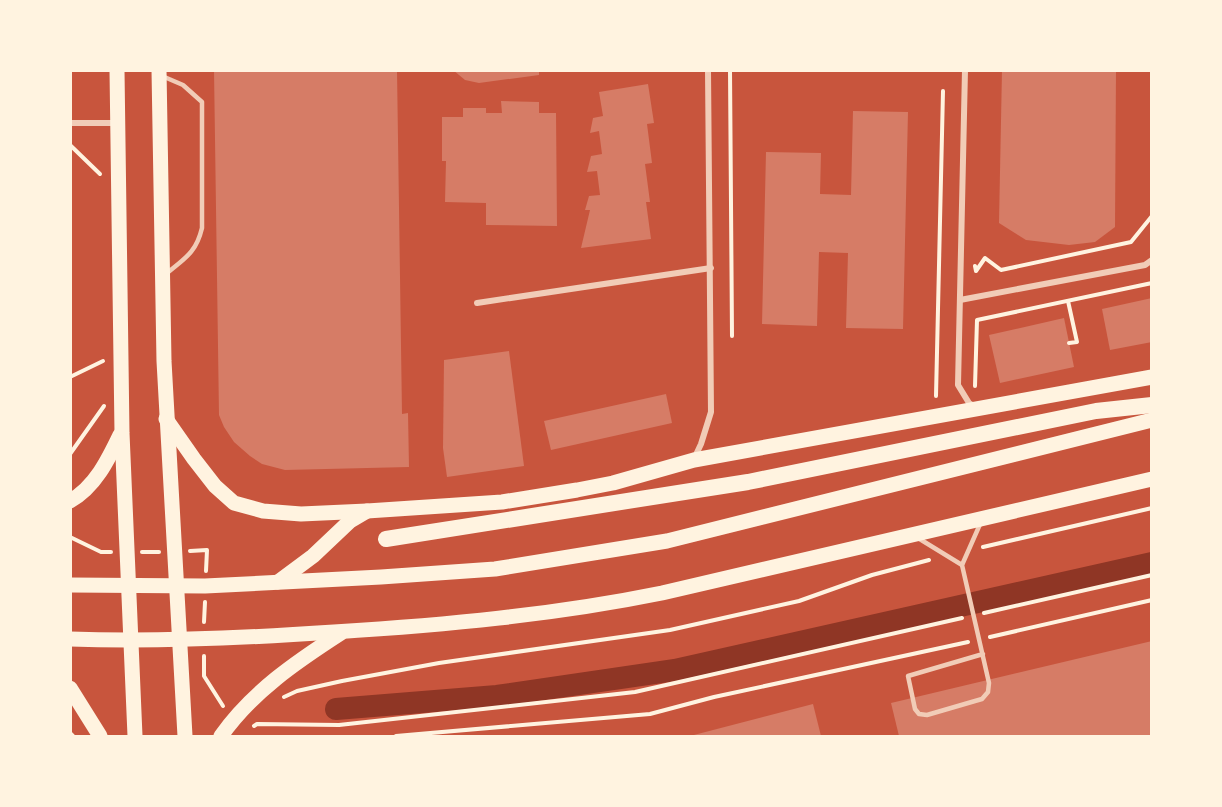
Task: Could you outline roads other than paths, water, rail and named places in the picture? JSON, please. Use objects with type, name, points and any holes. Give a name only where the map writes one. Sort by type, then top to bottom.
[{"type":"highway","points":[[386,539],[758,481],[1096,411],[1152,405]]},
{"type":"main road","points":[[117,70],[122,433],[129,586],[129,640],[135,736]]},
{"type":"main road","points":[[159,73],[166,419],[176,552],[185,736]]},
{"type":"main road","points":[[166,419],[215,486],[234,503],[263,511],[301,514],[502,502],[577,490],[613,483],[694,460],[976,403],[1152,377]]},
{"type":"main road","points":[[70,585],[205,586],[495,569],[667,541],[1152,420]]},
{"type":"main road","points":[[70,501],[77,497],[104,468],[122,433]]},
{"type":"main road","points":[[70,639],[179,640],[344,631],[497,619],[595,606],[663,593],[1152,479]]},
{"type":"main road","points":[[278,582],[313,556],[350,521],[367,511]]},
{"type":"main road","points":[[221,736],[245,707],[272,681],[344,631]]},
{"type":"main road","points":[[70,688],[100,736]]},
{"type":"street","points":[[694,460],[711,412],[708,70]]},
{"type":"street","points":[[965,70],[958,385],[969,403],[976,403]]},
{"type":"street","points":[[70,123],[118,123]]},
{"type":"street","points":[[960,300],[1145,265],[1152,260]]},
{"type":"street","points":[[477,303],[711,268]]},
{"type":"lane","points":[[159,73],[183,85],[202,102],[202,228],[198,243],[188,255],[162,276]]},
{"type":"lane","points":[[983,517],[962,566],[983,654],[989,683],[988,692],[982,699],[927,715],[919,714],[915,709],[908,676],[983,654]]},
{"type":"lane","points":[[910,534],[962,566]]},
{"type":"waterway","points":[[336,709],[497,696],[675,670],[1152,563]]}]
